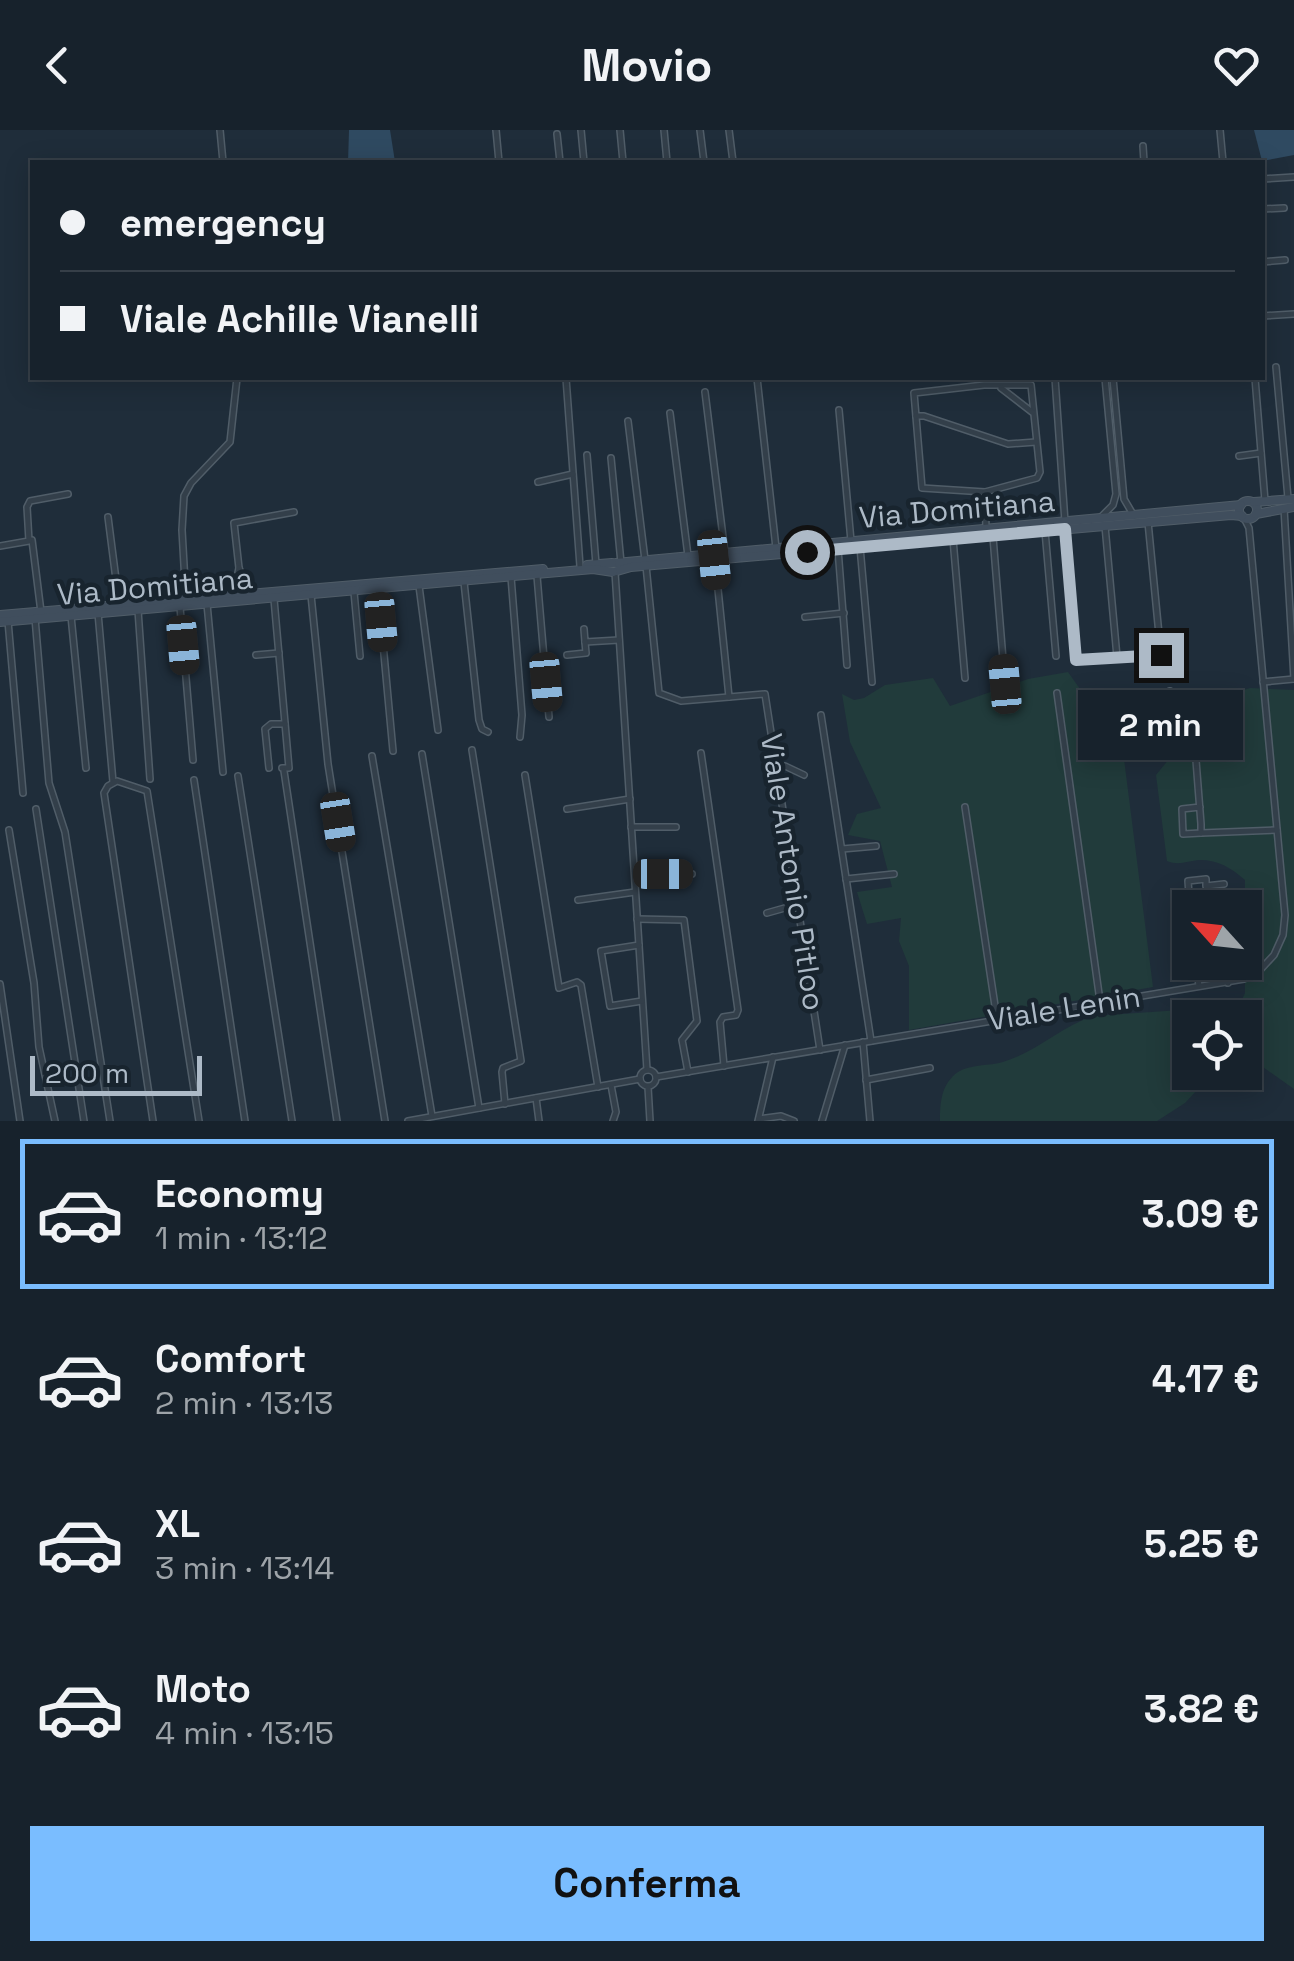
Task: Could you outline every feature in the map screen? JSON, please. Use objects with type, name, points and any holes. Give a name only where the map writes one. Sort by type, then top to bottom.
[{"type":"main road","points":[[1249,516],[1253,502],[1290,504]]},
{"type":"main road","name":"Via Domitiana","points":[[3,619],[120,605],[207,604],[311,596],[616,567],[688,556],[1065,526],[1253,502]]},
{"type":"main road","points":[[1241,504],[1249,516]]},
{"type":"main road","name":"Via Domitiana","points":[[1103,522],[1249,516],[1290,504]]},
{"type":"main road","name":"Via Domitiana","points":[[646,563],[838,550],[1065,526]]},
{"type":"main road","name":"Via Domitiana","points":[[38,615],[138,610],[250,594],[596,564],[616,567]]},
{"type":"street","points":[[220,130],[223,160]]},
{"type":"street","points":[[496,130],[499,160]]},
{"type":"street","points":[[580,130],[584,160]]},
{"type":"street","points":[[620,130],[623,160]]},
{"type":"street","points":[[664,130],[666,160]]},
{"type":"street","points":[[700,130],[704,160]]},
{"type":"street","points":[[729,130],[732,160]]},
{"type":"street","points":[[1220,130],[1223,160]]},
{"type":"street","points":[[557,134],[560,160]]},
{"type":"street","points":[[1143,146],[1144,160]]},
{"type":"street","points":[[1265,180],[1294,177]]},
{"type":"street","points":[[1265,210],[1284,208]]},
{"type":"street","points":[[1265,262],[1284,260]]},
{"type":"street","points":[[1265,316],[1294,314]]},
{"type":"street","points":[[1263,682],[1294,679],[1290,504],[1276,367]]},
{"type":"street","points":[[193,760],[183,603],[184,496],[191,483],[230,442],[237,380]]},
{"type":"street","points":[[566,380],[580,566]]},
{"type":"street","points":[[757,380],[776,548]]},
{"type":"street","points":[[1055,380],[1076,660],[1161,655],[1148,522]]},
{"type":"street","points":[[1109,380],[1124,499],[1134,516]]},
{"type":"street","points":[[1109,380],[1116,494],[1103,522],[1118,657]]},
{"type":"street","points":[[1254,380],[1265,502]]},
{"type":"street","points":[[1031,385],[1033,412],[1037,478],[984,492],[922,488],[917,391],[1031,385]]},
{"type":"street","points":[[999,386],[1033,412]]},
{"type":"street","points":[[706,392],[725,553]]},
{"type":"street","points":[[839,410],[851,542]]},
{"type":"street","points":[[670,413],[688,556]]},
{"type":"street","points":[[916,416],[1008,444],[1036,442]]},
{"type":"street","points":[[628,421],[659,693],[681,701],[729,697],[714,560]]},
{"type":"street","points":[[1239,456],[1261,453]]},
{"type":"street","points":[[587,455],[596,564]]},
{"type":"street","points":[[408,1121],[640,1080],[647,1070],[611,458]]},
{"type":"street","points":[[538,482],[573,474]]},
{"type":"street","points":[[984,492],[1005,684]]},
{"type":"street","points":[[68,494],[30,501],[27,506],[48,783],[65,832],[110,1121]]},
{"type":"street","points":[[250,594],[239,568],[234,522],[294,512]]},
{"type":"street","name":"Viale Lenin","points":[[656,1078],[1100,1001],[1228,983],[1261,970],[1274,955],[1283,935],[1285,915],[1249,516]]},
{"type":"street","points":[[108,517],[120,605]]},
{"type":"street","points":[[1045,531],[1056,656]]},
{"type":"street","points":[[0,546],[26,543],[31,536]]},
{"type":"street","points":[[953,539],[965,678]]},
{"type":"street","points":[[860,547],[872,682]]},
{"type":"street","points":[[838,550],[847,665]]},
{"type":"street","points":[[233,596],[239,568]]},
{"type":"street","points":[[537,574],[549,717]]},
{"type":"street","points":[[511,577],[522,715],[520,736]]},
{"type":"street","points":[[464,582],[478,720],[488,732]]},
{"type":"street","points":[[420,586],[438,730]]},
{"type":"street","points":[[378,590],[393,751]]},
{"type":"street","points":[[354,592],[360,656]]},
{"type":"street","points":[[311,596],[328,764],[385,1121]]},
{"type":"street","points":[[274,599],[289,768],[283,770],[337,1121]]},
{"type":"street","points":[[207,604],[222,772]]},
{"type":"street","points":[[138,610],[150,779]]},
{"type":"street","points":[[98,613],[113,782],[104,793],[152,1121]]},
{"type":"street","points":[[805,617],[844,613]]},
{"type":"street","points":[[71,616],[86,768]]},
{"type":"street","points":[[3,619],[23,792]]},
{"type":"street","points":[[567,655],[586,653],[584,629]]},
{"type":"street","points":[[585,642],[620,640]]},
{"type":"street","points":[[256,655],[279,653]]},
{"type":"street","points":[[1170,690],[1172,713],[1192,713],[1201,833]]},
{"type":"street","name":"Viale Antonio Pitloo","points":[[729,697],[765,694],[820,1050]]},
{"type":"street","points":[[1058,694],[1100,1001]]},
{"type":"street","points":[[821,714],[871,1041]]},
{"type":"street","points":[[268,768],[265,729],[271,724],[284,724]]},
{"type":"street","points":[[472,750],[521,1062],[503,1068],[505,1104]]},
{"type":"street","points":[[422,754],[478,1121]]},
{"type":"street","points":[[701,754],[738,1011],[720,1022],[724,1066]]},
{"type":"street","points":[[372,756],[432,1116]]},
{"type":"street","points":[[776,767],[785,766],[804,775]]},
{"type":"street","points":[[525,775],[559,988],[581,984],[598,1087]]},
{"type":"street","points":[[238,776],[292,1121]]},
{"type":"street","points":[[194,780],[245,1121]]},
{"type":"street","points":[[113,782],[147,792],[199,1121]]},
{"type":"street","points":[[567,809],[630,799]]},
{"type":"street","points":[[965,807],[996,1019]]},
{"type":"street","points":[[1200,807],[1182,809],[1183,834],[1277,830]]},
{"type":"street","points":[[36,809],[84,1121]]},
{"type":"street","points":[[632,827],[676,827]]},
{"type":"street","points":[[9,830],[34,982],[39,1047],[55,1121]]},
{"type":"street","points":[[842,849],[876,846]]},
{"type":"street","points":[[634,874],[692,874]]},
{"type":"street","points":[[846,878],[894,874]]},
{"type":"street","points":[[1189,890],[1188,881],[1206,879],[1206,886],[1224,884]]},
{"type":"street","points":[[578,900],[636,892]]},
{"type":"street","points":[[768,913],[799,904]]},
{"type":"street","points":[[637,919],[684,920],[697,1021],[682,1040],[688,1072]]},
{"type":"street","points":[[638,945],[601,951],[610,1006],[642,1001]]},
{"type":"street","points":[[1198,980],[1199,986]]},
{"type":"street","points":[[0,984],[20,1121]]},
{"type":"street","points":[[863,1042],[870,1121]]},
{"type":"street","points":[[822,1121],[845,1046]]},
{"type":"street","points":[[773,1058],[758,1120],[781,1116],[794,1121]]},
{"type":"street","points":[[866,1080],[930,1068]]},
{"type":"street","points":[[647,1070],[653,1071],[656,1078],[648,1087]]},
{"type":"street","points":[[640,1080],[648,1087],[650,1121]]},
{"type":"street","points":[[611,1085],[616,1112],[613,1121]]},
{"type":"street","points":[[536,1098],[539,1121]]},
{"type":"green space","points":[[1068,672],[1080,689],[1116,696],[1153,987],[909,1030],[909,966],[899,941],[901,918],[867,924],[857,892],[892,887],[880,841],[848,835],[857,814],[881,808],[850,742],[842,694],[854,700],[885,685],[933,678],[950,706],[1028,679]]},
{"type":"green space","points":[[1250,688],[1294,690],[1294,1089],[1262,1066],[1262,1000],[1242,1000],[1245,980],[1262,980],[1262,890],[1245,890],[1245,880],[1213,861],[1167,861],[1156,775],[1169,759],[1215,759],[1227,753],[1228,695]]},
{"type":"green space","points":[[1172,1011],[1172,1090],[1197,1090],[1157,1121],[940,1121],[945,1088],[958,1072],[1015,1058],[1093,1016]]},
{"type":"water","points":[[349,130],[390,130],[395,160],[348,160]]},
{"type":"water","points":[[1254,130],[1294,130],[1294,155],[1262,160]]},
{"type":"route","points":[[807,552],[1065,529],[1076,660],[1161,655]]}]
